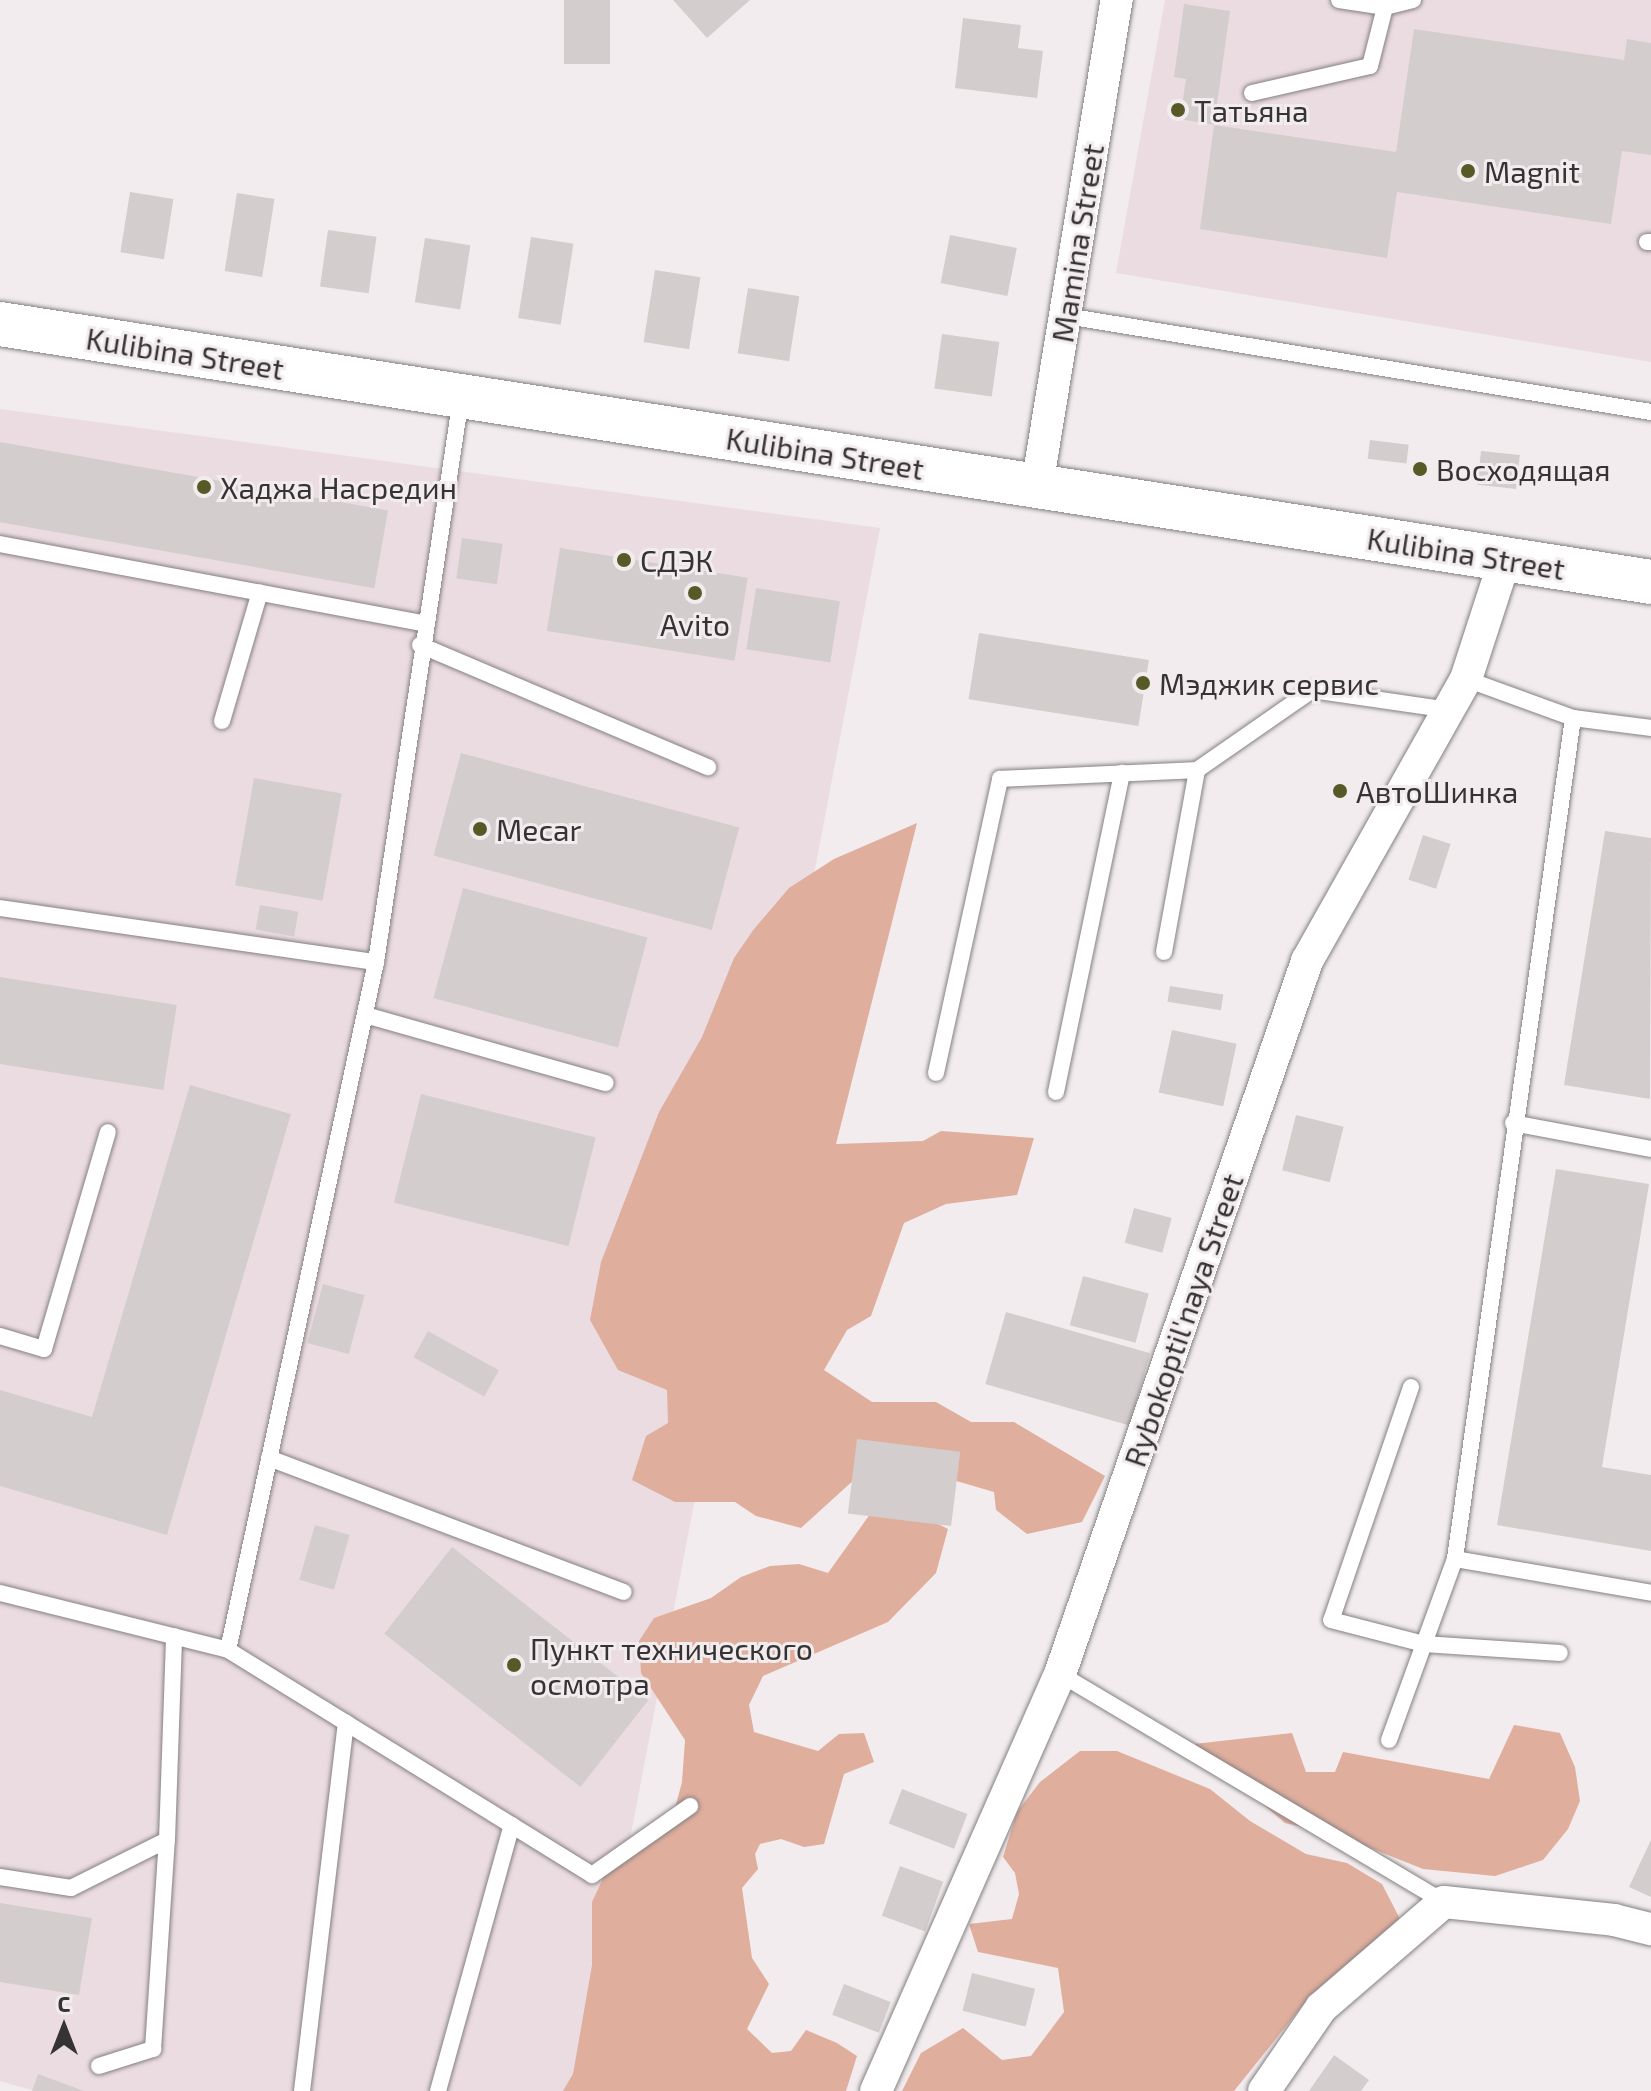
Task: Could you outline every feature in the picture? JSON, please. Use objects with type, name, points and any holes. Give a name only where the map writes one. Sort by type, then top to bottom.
[{"type":"main road","name":"Kulibina Street","points":[[0,324],[1651,582]]},
{"type":"street","name":"Mamina Street","points":[[1037,486],[1117,0]]},
{"type":"street","name":"Rybokoptil'naya Street","points":[[876,2091],[1060,1674],[1307,961],[1466,679],[1505,559]]},
{"type":"street","points":[[1264,2091],[1321,2008],[1444,1902],[1614,1920],[1651,1929]]},
{"type":"lane","points":[[1339,0],[1385,7],[1413,0]]},
{"type":"lane","points":[[1252,93],[1370,66],[1385,7]]},
{"type":"lane","points":[[1066,316],[1651,412]]},
{"type":"lane","points":[[228,1650],[376,962],[423,623],[461,396]]},
{"type":"lane","points":[[0,544],[423,623]]},
{"type":"lane","points":[[222,721],[260,592]]},
{"type":"lane","points":[[420,645],[708,767]]},
{"type":"lane","points":[[1466,679],[1573,718],[1651,728]]},
{"type":"lane","points":[[936,1073],[1000,779],[1197,770],[1312,690],[1449,710]]},
{"type":"lane","points":[[1389,1740],[1455,1559],[1513,1123],[1573,718]]},
{"type":"lane","points":[[1164,952],[1197,770]]},
{"type":"lane","points":[[1056,1092],[1122,773]]},
{"type":"lane","points":[[0,908],[376,962]]},
{"type":"lane","points":[[365,1015],[606,1083]]},
{"type":"lane","points":[[1513,1123],[1651,1149]]},
{"type":"lane","points":[[0,1336],[44,1349],[108,1132]]},
{"type":"lane","points":[[1411,1387],[1331,1620],[1424,1644],[1560,1653]]},
{"type":"lane","points":[[269,1458],[624,1592]]},
{"type":"lane","points":[[1455,1559],[1651,1593]]},
{"type":"lane","points":[[0,1593],[228,1650],[592,1875],[690,1806]]},
{"type":"lane","points":[[99,2066],[153,2049],[167,1840],[174,1636]]},
{"type":"lane","points":[[1060,1674],[1444,1902]]},
{"type":"lane","points":[[302,2091],[346,1723]]},
{"type":"lane","points":[[438,2091],[512,1825]]},
{"type":"lane","points":[[0,1877],[71,1888],[167,1840]]},
{"type":"shaded area","points":[[1165,0],[1651,0],[1651,362],[1116,273]]},
{"type":"shaded area","points":[[0,409],[880,528],[582,2091],[35,2091],[0,2081]]},
{"type":"shaded area","points":[[917,823],[836,1144],[923,1141],[941,1131],[1034,1138],[1017,1195],[946,1204],[904,1223],[871,1316],[847,1330],[824,1370],[872,1402],[936,1402],[971,1422],[1014,1422],[1105,1476],[1082,1522],[1027,1534],[996,1510],[994,1492],[878,1458],[801,1528],[756,1516],[735,1502],[675,1502],[632,1480],[646,1436],[668,1423],[667,1390],[618,1370],[590,1320],[601,1262],[659,1112],[702,1037],[734,958],[754,929],[789,888],[834,859]]},
{"type":"shaded area","points":[[883,1496],[948,1529],[936,1573],[888,1622],[763,1676],[749,1705],[754,1732],[818,1751],[839,1734],[864,1733],[874,1762],[844,1774],[824,1844],[804,1847],[781,1839],[760,1844],[755,1854],[758,1869],[742,1888],[752,1958],[769,1984],[747,2029],[772,2053],[791,2051],[806,2030],[837,2043],[857,2056],[846,2091],[563,2091],[573,2074],[592,1965],[592,1902],[614,1855],[669,1831],[682,1782],[685,1740],[641,1673],[639,1641],[654,1618],[711,1598],[741,1577],[770,1566],[799,1564],[828,1573]]},
{"type":"shaded area","points":[[1514,1725],[1560,1733],[1575,1767],[1580,1801],[1568,1829],[1543,1860],[1495,1876],[1423,1869],[1338,1835],[1285,1823],[1194,1744],[1292,1733],[1306,1772],[1335,1772],[1343,1752],[1489,1779]]},
{"type":"shaded area","points":[[1080,1751],[1117,1751],[1210,1789],[1250,1821],[1306,1854],[1347,1863],[1382,1884],[1400,1919],[1303,2005],[1234,2091],[902,2091],[921,2053],[963,2028],[1002,2060],[1031,2056],[1064,2012],[1058,1968],[978,1952],[969,1924],[1012,1919],[1019,1894],[1015,1873],[1003,1857],[1017,1812],[1040,1782]]},
{"type":"building","points":[[564,0],[610,0],[610,64],[564,64]]},
{"type":"building","points":[[673,0],[750,0],[707,38]]},
{"type":"building","points":[[1184,4],[1230,11],[1214,125],[1180,119],[1186,79],[1174,77]]},
{"type":"building","points":[[963,18],[1021,25],[1018,48],[1043,51],[1037,98],[955,88]]},
{"type":"building","points":[[1414,29],[1624,60],[1627,39],[1651,43],[1651,155],[1622,151],[1611,224],[1397,192],[1387,258],[1200,229],[1214,125],[1396,152]]},
{"type":"building","points":[[130,192],[173,199],[164,259],[120,252]]},
{"type":"building","points":[[237,193],[275,199],[262,277],[225,271]]},
{"type":"building","points":[[328,230],[377,237],[369,293],[320,286]]},
{"type":"building","points":[[950,235],[1017,248],[1007,296],[941,283]]},
{"type":"building","points":[[531,237],[573,244],[561,325],[518,318]]},
{"type":"building","points":[[425,238],[470,245],[460,309],[415,302]]},
{"type":"building","points":[[655,270],[700,277],[689,349],[644,342]]},
{"type":"building","points":[[748,288],[799,296],[789,361],[738,353]]},
{"type":"building","points":[[942,334],[999,342],[992,397],[934,388]]},
{"type":"building","points":[[1370,440],[1409,445],[1406,464],[1368,459]]},
{"type":"building","points":[[0,442],[388,510],[374,588],[0,522]]},
{"type":"building","points":[[1481,451],[1520,455],[1516,489],[1477,485]]},
{"type":"building","points":[[462,538],[503,544],[497,584],[456,579]]},
{"type":"building","points":[[560,548],[748,578],[735,661],[547,631]]},
{"type":"building","points":[[756,588],[840,601],[830,663],[746,649]]},
{"type":"building","points":[[979,633],[1149,660],[1138,726],[969,699]]},
{"type":"building","points":[[461,753],[739,828],[712,930],[434,855]]},
{"type":"building","points":[[254,778],[342,793],[323,901],[235,885]]},
{"type":"building","points":[[1605,831],[1651,838],[1650,1099],[1564,1085]]},
{"type":"building","points":[[1423,835],[1451,844],[1436,889],[1408,880]]},
{"type":"building","points":[[463,888],[647,937],[618,1048],[433,998]]},
{"type":"building","points":[[260,905],[298,912],[294,936],[256,930]]},
{"type":"building","points":[[0,977],[177,1005],[163,1090],[0,1064]]},
{"type":"building","points":[[1170,986],[1223,994],[1221,1010],[1167,1002]]},
{"type":"building","points":[[1172,1030],[1237,1044],[1223,1106],[1159,1093]]},
{"type":"building","points":[[190,1085],[291,1114],[167,1535],[0,1486],[0,1390],[92,1417]]},
{"type":"building","points":[[421,1094],[596,1138],[569,1246],[394,1203]]},
{"type":"building","points":[[1296,1115],[1344,1127],[1330,1182],[1282,1170]]},
{"type":"building","points":[[1556,1169],[1649,1184],[1602,1467],[1651,1475],[1651,1551],[1497,1525]]},
{"type":"building","points":[[1134,1208],[1172,1218],[1162,1253],[1125,1243]]},
{"type":"building","points":[[1083,1276],[1149,1294],[1135,1343],[1070,1325]]},
{"type":"building","points":[[323,1284],[365,1295],[349,1354],[307,1343]]},
{"type":"building","points":[[1006,1312],[1150,1353],[1130,1425],[985,1384]]},
{"type":"building","points":[[428,1331],[499,1370],[484,1397],[413,1357]]},
{"type":"building","points":[[857,1439],[960,1452],[951,1526],[848,1513]]},
{"type":"building","points":[[315,1525],[350,1535],[334,1590],[299,1580]]},
{"type":"building","points":[[452,1547],[648,1700],[580,1787],[384,1634]]},
{"type":"building","points":[[902,1789],[967,1814],[954,1849],[889,1824]]},
{"type":"building","points":[[1651,1840],[1651,1897],[1629,1887]]},
{"type":"building","points":[[900,1866],[943,1882],[925,1932],[882,1916]]},
{"type":"building","points":[[0,1903],[92,1918],[79,1995],[0,1982]]},
{"type":"building","points":[[972,1973],[1035,1989],[1026,2027],[963,2011]]},
{"type":"building","points":[[844,1984],[891,2002],[879,2033],[832,2015]]},
{"type":"building","points":[[1334,2055],[1369,2080],[1361,2091],[1309,2091]]},
{"type":"building","points":[[38,2074],[84,2091],[32,2091]]},
{"type":"place","name":"Татьяна","points":[[1178,110]]},
{"type":"place","name":"Magnit","points":[[1468,171]]},
{"type":"place","name":"Восходящая","points":[[1420,469]]},
{"type":"place","name":"Хаджа Насредин","points":[[204,487]]},
{"type":"place","name":"СДЭК","points":[[624,560]]},
{"type":"place","name":"Avito","points":[[695,593]]},
{"type":"place","name":"Мэджик сервис","points":[[1143,683]]},
{"type":"place","name":"АвтоШинка","points":[[1340,791]]},
{"type":"place","name":"Mecar","points":[[480,829]]},
{"type":"place","name":"Пункт технического осмотра","points":[[514,1665]]}]
